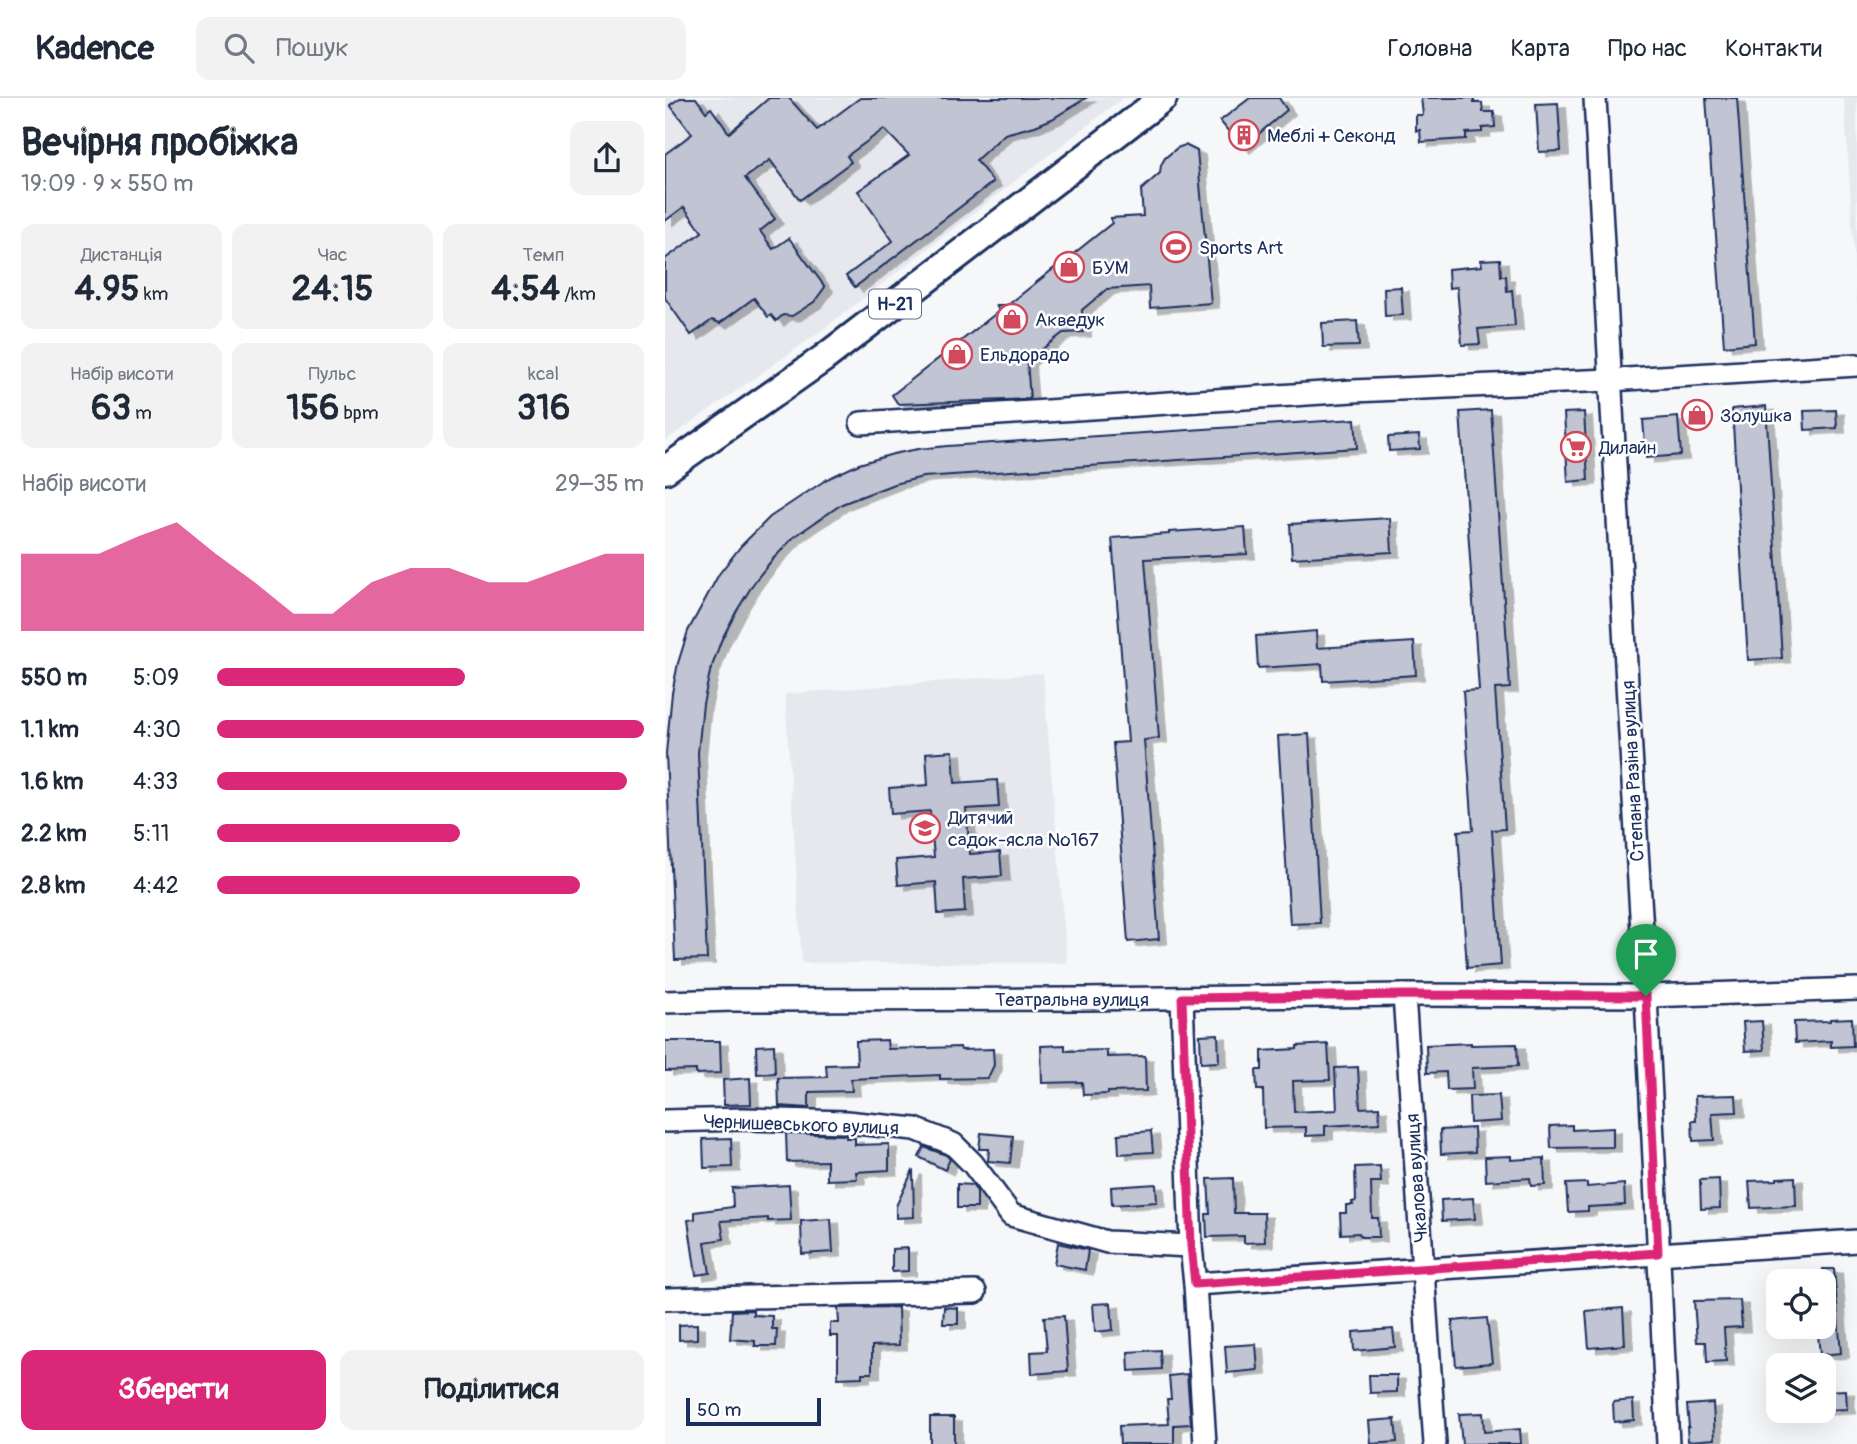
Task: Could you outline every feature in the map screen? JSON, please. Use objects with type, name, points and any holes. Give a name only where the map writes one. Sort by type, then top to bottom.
[{"type":"main road","name":"Н-21","points":[[665,470],[824,358],[1163,98]]},
{"type":"street","name":"Степана Разіна вулиця","points":[[1595,98],[1646,996],[1668,1444]]},
{"type":"street","points":[[861,423],[1353,391],[1610,380],[1857,365]]},
{"type":"street","name":"Театральна вулиця","points":[[665,1002],[1404,995],[1646,996],[1857,989]]},
{"type":"street","name":"Чкалова вулиця","points":[[1404,995],[1435,1444]]},
{"type":"street","points":[[1182,998],[1191,1246],[1205,1444]]},
{"type":"street","name":"Чернишевського вулиця","points":[[665,1121],[744,1119],[846,1122],[915,1129],[953,1144],[973,1164],[1011,1215],[1107,1242],[1191,1246]]},
{"type":"street","points":[[1195,1284],[1857,1241]]},
{"type":"street","points":[[665,1299],[975,1292]]},
{"type":"shaded area","points":[[665,98],[1123,98],[817,334],[665,441]]},
{"type":"shaded area","points":[[1844,98],[1857,98],[1857,306],[1851,205]]},
{"type":"shaded area","name":"Дитячий садок-ясла №167","points":[[1043,673],[1067,963],[802,963],[785,694]]},
{"type":"building","points":[[680,98],[696,98],[706,112],[711,108],[729,133],[769,98],[789,98],[817,130],[860,98],[1086,98],[1052,119],[1005,134],[976,160],[993,182],[855,287],[846,276],[893,241],[858,191],[909,155],[884,129],[847,156],[851,162],[800,200],[770,160],[745,178],[775,219],[760,231],[773,249],[789,238],[825,287],[814,302],[792,316],[783,315],[776,321],[771,315],[768,317],[754,298],[720,323],[712,320],[691,335],[665,298],[665,259],[702,232],[684,207],[665,221],[665,154],[692,134],[670,105]]},
{"type":"building","name":"Меблі + Секонд","points":[[1250,98],[1279,98],[1287,110],[1242,148],[1220,121]]},
{"type":"building","points":[[1421,98],[1474,98],[1474,103],[1482,103],[1483,112],[1494,112],[1495,127],[1482,128],[1482,132],[1466,133],[1466,139],[1421,142],[1420,130],[1416,131],[1416,115],[1423,115]]},
{"type":"building","points":[[1706,98],[1737,98],[1755,343],[1724,346]]},
{"type":"building","points":[[1558,103],[1561,151],[1539,152],[1536,104]]},
{"type":"building","points":[[1185,145],[1197,151],[1211,303],[1150,308],[1149,286],[1107,289],[1082,310],[1083,332],[1063,333],[1027,361],[1030,399],[898,404],[892,395],[999,311],[996,305],[1008,305],[1062,262],[1072,261],[1072,255],[1112,223],[1111,218],[1143,216],[1141,190],[1160,173],[1165,158]]},
{"type":"building","points":[[1500,259],[1501,276],[1506,276],[1507,291],[1512,290],[1515,326],[1478,329],[1480,344],[1462,345],[1457,287],[1449,288],[1448,269],[1482,266],[1481,260]]},
{"type":"building","points":[[1401,287],[1403,315],[1385,316],[1384,288]]},
{"type":"building","points":[[1357,321],[1359,346],[1323,347],[1322,323]]},
{"type":"building","points":[[1766,406],[1782,658],[1748,660],[1732,409]]},
{"type":"building","points":[[1491,410],[1510,688],[1495,689],[1505,829],[1492,830],[1501,965],[1467,968],[1458,831],[1473,830],[1463,691],[1479,690],[1460,412]]},
{"type":"building","points":[[1836,410],[1837,428],[1805,430],[1804,411]]},
{"type":"building","name":"Дилайн","points":[[1584,412],[1588,480],[1568,482],[1564,413]]},
{"type":"building","points":[[1678,417],[1681,455],[1646,458],[1643,420]]},
{"type":"building","points":[[1355,419],[1357,448],[923,477],[894,484],[842,504],[794,537],[755,581],[721,641],[710,672],[703,704],[698,753],[707,959],[675,960],[666,753],[678,663],[688,631],[719,574],[741,546],[770,517],[827,479],[859,464],[918,449]]},
{"type":"building","points":[[1419,435],[1420,449],[1389,451],[1388,437]]},
{"type":"building","points":[[1390,518],[1392,552],[1292,558],[1290,524]]},
{"type":"building","points":[[1245,527],[1247,554],[1145,559],[1159,738],[1144,740],[1159,939],[1128,942],[1113,743],[1128,742],[1112,538]]},
{"type":"building","points":[[1316,631],[1317,648],[1414,642],[1416,675],[1323,681],[1322,664],[1258,668],[1256,636]]},
{"type":"building","points":[[1309,734],[1320,923],[1290,924],[1278,736]]},
{"type":"building","points":[[953,751],[955,783],[997,780],[999,807],[966,809],[970,854],[1000,852],[1002,876],[963,879],[965,912],[938,914],[936,882],[898,885],[896,860],[934,857],[930,811],[891,814],[889,788],[928,785],[926,753]]},
{"type":"building","points":[[1852,1018],[1853,1046],[1831,1047],[1831,1041],[1795,1043],[1794,1022]]},
{"type":"building","points":[[1762,1021],[1764,1050],[1745,1051],[1743,1022]]},
{"type":"building","points":[[1218,1034],[1219,1062],[1201,1063],[1200,1035]]},
{"type":"building","points":[[887,1040],[888,1049],[993,1049],[994,1065],[988,1078],[940,1079],[940,1075],[851,1079],[852,1091],[809,1092],[809,1108],[779,1106],[778,1078],[827,1077],[826,1065],[857,1064],[856,1041]]},
{"type":"building","points":[[665,1041],[720,1041],[721,1073],[696,1074],[696,1070],[665,1071]]},
{"type":"building","points":[[1328,1044],[1330,1080],[1293,1081],[1294,1112],[1337,1110],[1335,1068],[1358,1067],[1360,1108],[1379,1107],[1380,1123],[1325,1126],[1325,1135],[1306,1136],[1306,1127],[1264,1128],[1263,1090],[1257,1090],[1256,1070],[1262,1070],[1262,1051]]},
{"type":"building","points":[[1517,1044],[1518,1066],[1472,1068],[1473,1089],[1447,1090],[1446,1072],[1427,1073],[1426,1045]]},
{"type":"building","points":[[774,1045],[775,1073],[757,1074],[756,1046]]},
{"type":"building","points":[[1065,1045],[1065,1051],[1107,1050],[1107,1057],[1145,1056],[1146,1091],[1083,1095],[1082,1082],[1042,1083],[1041,1046]]},
{"type":"building","points":[[750,1078],[751,1104],[724,1105],[723,1080]]},
{"type":"building","points":[[1499,1095],[1501,1121],[1470,1123],[1469,1096]]},
{"type":"building","points":[[1736,1095],[1737,1112],[1712,1113],[1714,1140],[1693,1141],[1692,1121],[1696,1121],[1695,1096]]},
{"type":"building","points":[[1572,1125],[1572,1130],[1613,1128],[1613,1147],[1551,1148],[1550,1126]]},
{"type":"building","points":[[1474,1128],[1475,1152],[1441,1154],[1440,1130]]},
{"type":"building","points":[[1151,1131],[1153,1152],[1119,1154],[1118,1134]]},
{"type":"building","points":[[786,1133],[846,1135],[846,1138],[855,1138],[855,1145],[889,1144],[889,1170],[856,1172],[857,1179],[827,1180],[827,1161],[787,1162]]},
{"type":"building","points":[[981,1133],[1013,1136],[1010,1163],[988,1161],[989,1149],[979,1149]]},
{"type":"building","points":[[731,1138],[732,1167],[704,1168],[703,1139]]},
{"type":"building","points":[[924,1147],[950,1159],[945,1170],[919,1157]]},
{"type":"building","points":[[1511,1156],[1511,1160],[1544,1158],[1545,1185],[1531,1186],[1530,1178],[1486,1181],[1485,1157]]},
{"type":"building","points":[[1380,1166],[1381,1182],[1371,1182],[1372,1218],[1378,1218],[1379,1237],[1361,1237],[1359,1233],[1341,1234],[1340,1213],[1346,1213],[1346,1205],[1353,1205],[1352,1202],[1356,1201],[1355,1167]]},
{"type":"building","points":[[913,1170],[914,1217],[896,1218],[896,1206]]},
{"type":"building","points":[[1795,1177],[1796,1206],[1751,1208],[1749,1181]]},
{"type":"building","points":[[1233,1178],[1234,1213],[1264,1213],[1265,1242],[1244,1243],[1244,1236],[1207,1237],[1206,1214],[1210,1214],[1208,1179]]},
{"type":"building","points":[[1719,1179],[1720,1208],[1701,1209],[1700,1180]]},
{"type":"building","points":[[1587,1183],[1587,1187],[1624,1184],[1625,1205],[1588,1207],[1588,1211],[1568,1212],[1566,1184]]},
{"type":"building","points":[[957,1184],[972,1185],[977,1191],[977,1208],[957,1208]]},
{"type":"building","points":[[1156,1184],[1157,1202],[1112,1205],[1111,1187]]},
{"type":"building","points":[[789,1185],[791,1220],[768,1221],[768,1218],[721,1221],[724,1239],[705,1242],[710,1273],[696,1275],[688,1220],[695,1219],[695,1212],[733,1207],[732,1188]]},
{"type":"building","points":[[1473,1198],[1475,1219],[1442,1221],[1441,1200]]},
{"type":"building","points":[[831,1219],[833,1252],[802,1254],[801,1221]]},
{"type":"building","points":[[1058,1243],[1088,1250],[1085,1270],[1054,1264]]},
{"type":"building","points":[[908,1248],[908,1271],[892,1272],[892,1249]]},
{"type":"building","points":[[1836,1293],[1841,1353],[1820,1353],[1818,1339],[1836,1339]]},
{"type":"building","points":[[1740,1300],[1742,1327],[1724,1328],[1726,1361],[1707,1362],[1706,1342],[1697,1342],[1694,1301]]},
{"type":"building","points":[[1111,1303],[1113,1330],[1095,1332],[1093,1304]]},
{"type":"building","points":[[898,1307],[899,1345],[872,1346],[872,1373],[862,1373],[862,1377],[838,1378],[838,1336],[830,1336],[830,1323],[839,1323],[838,1308]]},
{"type":"building","points":[[944,1307],[958,1308],[958,1324],[943,1324]]},
{"type":"building","points":[[1623,1308],[1625,1345],[1589,1348],[1586,1311]]},
{"type":"building","points":[[753,1310],[753,1315],[772,1316],[772,1329],[777,1329],[776,1346],[755,1346],[755,1341],[730,1339],[732,1311]]},
{"type":"building","points":[[1064,1316],[1068,1371],[1032,1374],[1031,1352],[1047,1351],[1044,1317]]},
{"type":"building","points":[[1487,1318],[1492,1363],[1456,1366],[1452,1321]]},
{"type":"building","points":[[697,1324],[697,1339],[679,1340],[679,1325]]},
{"type":"building","points":[[1393,1329],[1395,1347],[1354,1351],[1353,1332]]},
{"type":"building","points":[[1256,1344],[1258,1370],[1227,1373],[1225,1346]]},
{"type":"building","points":[[1160,1350],[1161,1369],[1129,1371],[1128,1352]]},
{"type":"building","points":[[1187,1374],[1191,1424],[1174,1425],[1174,1444],[1120,1444],[1119,1426],[1169,1424],[1169,1376]]},
{"type":"building","points":[[1369,1375],[1397,1375],[1397,1392],[1370,1393]]},
{"type":"building","points":[[1836,1390],[1846,1390],[1847,1409],[1836,1409]]},
{"type":"building","points":[[1633,1400],[1634,1420],[1614,1422],[1613,1402]]},
{"type":"building","points":[[1713,1403],[1715,1439],[1688,1441],[1687,1405]]},
{"type":"building","points":[[1483,1413],[1484,1432],[1520,1429],[1521,1444],[1462,1444],[1459,1414]]},
{"type":"building","points":[[930,1417],[954,1417],[954,1444],[930,1444]]},
{"type":"building","points":[[1395,1419],[1397,1442],[1371,1444],[1369,1421]]},
{"type":"place","name":"Меблі + Секонд","points":[[1244,135]]},
{"type":"place","name":"Sports Art","points":[[1176,247]]},
{"type":"place","name":"БУМ","points":[[1069,267]]},
{"type":"place","name":"Акведук","points":[[1012,319]]},
{"type":"place","name":"Ельдорадо","points":[[957,354]]},
{"type":"place","name":"Золушка","points":[[1697,415]]},
{"type":"place","name":"Дилайн","points":[[1576,447]]},
{"type":"place","name":"Дитячий садок-ясла №167","points":[[925,828]]},
{"type":"route","points":[[1646,996],[1658,1253],[1195,1284],[1191,1246],[1182,998],[1646,996]]}]
